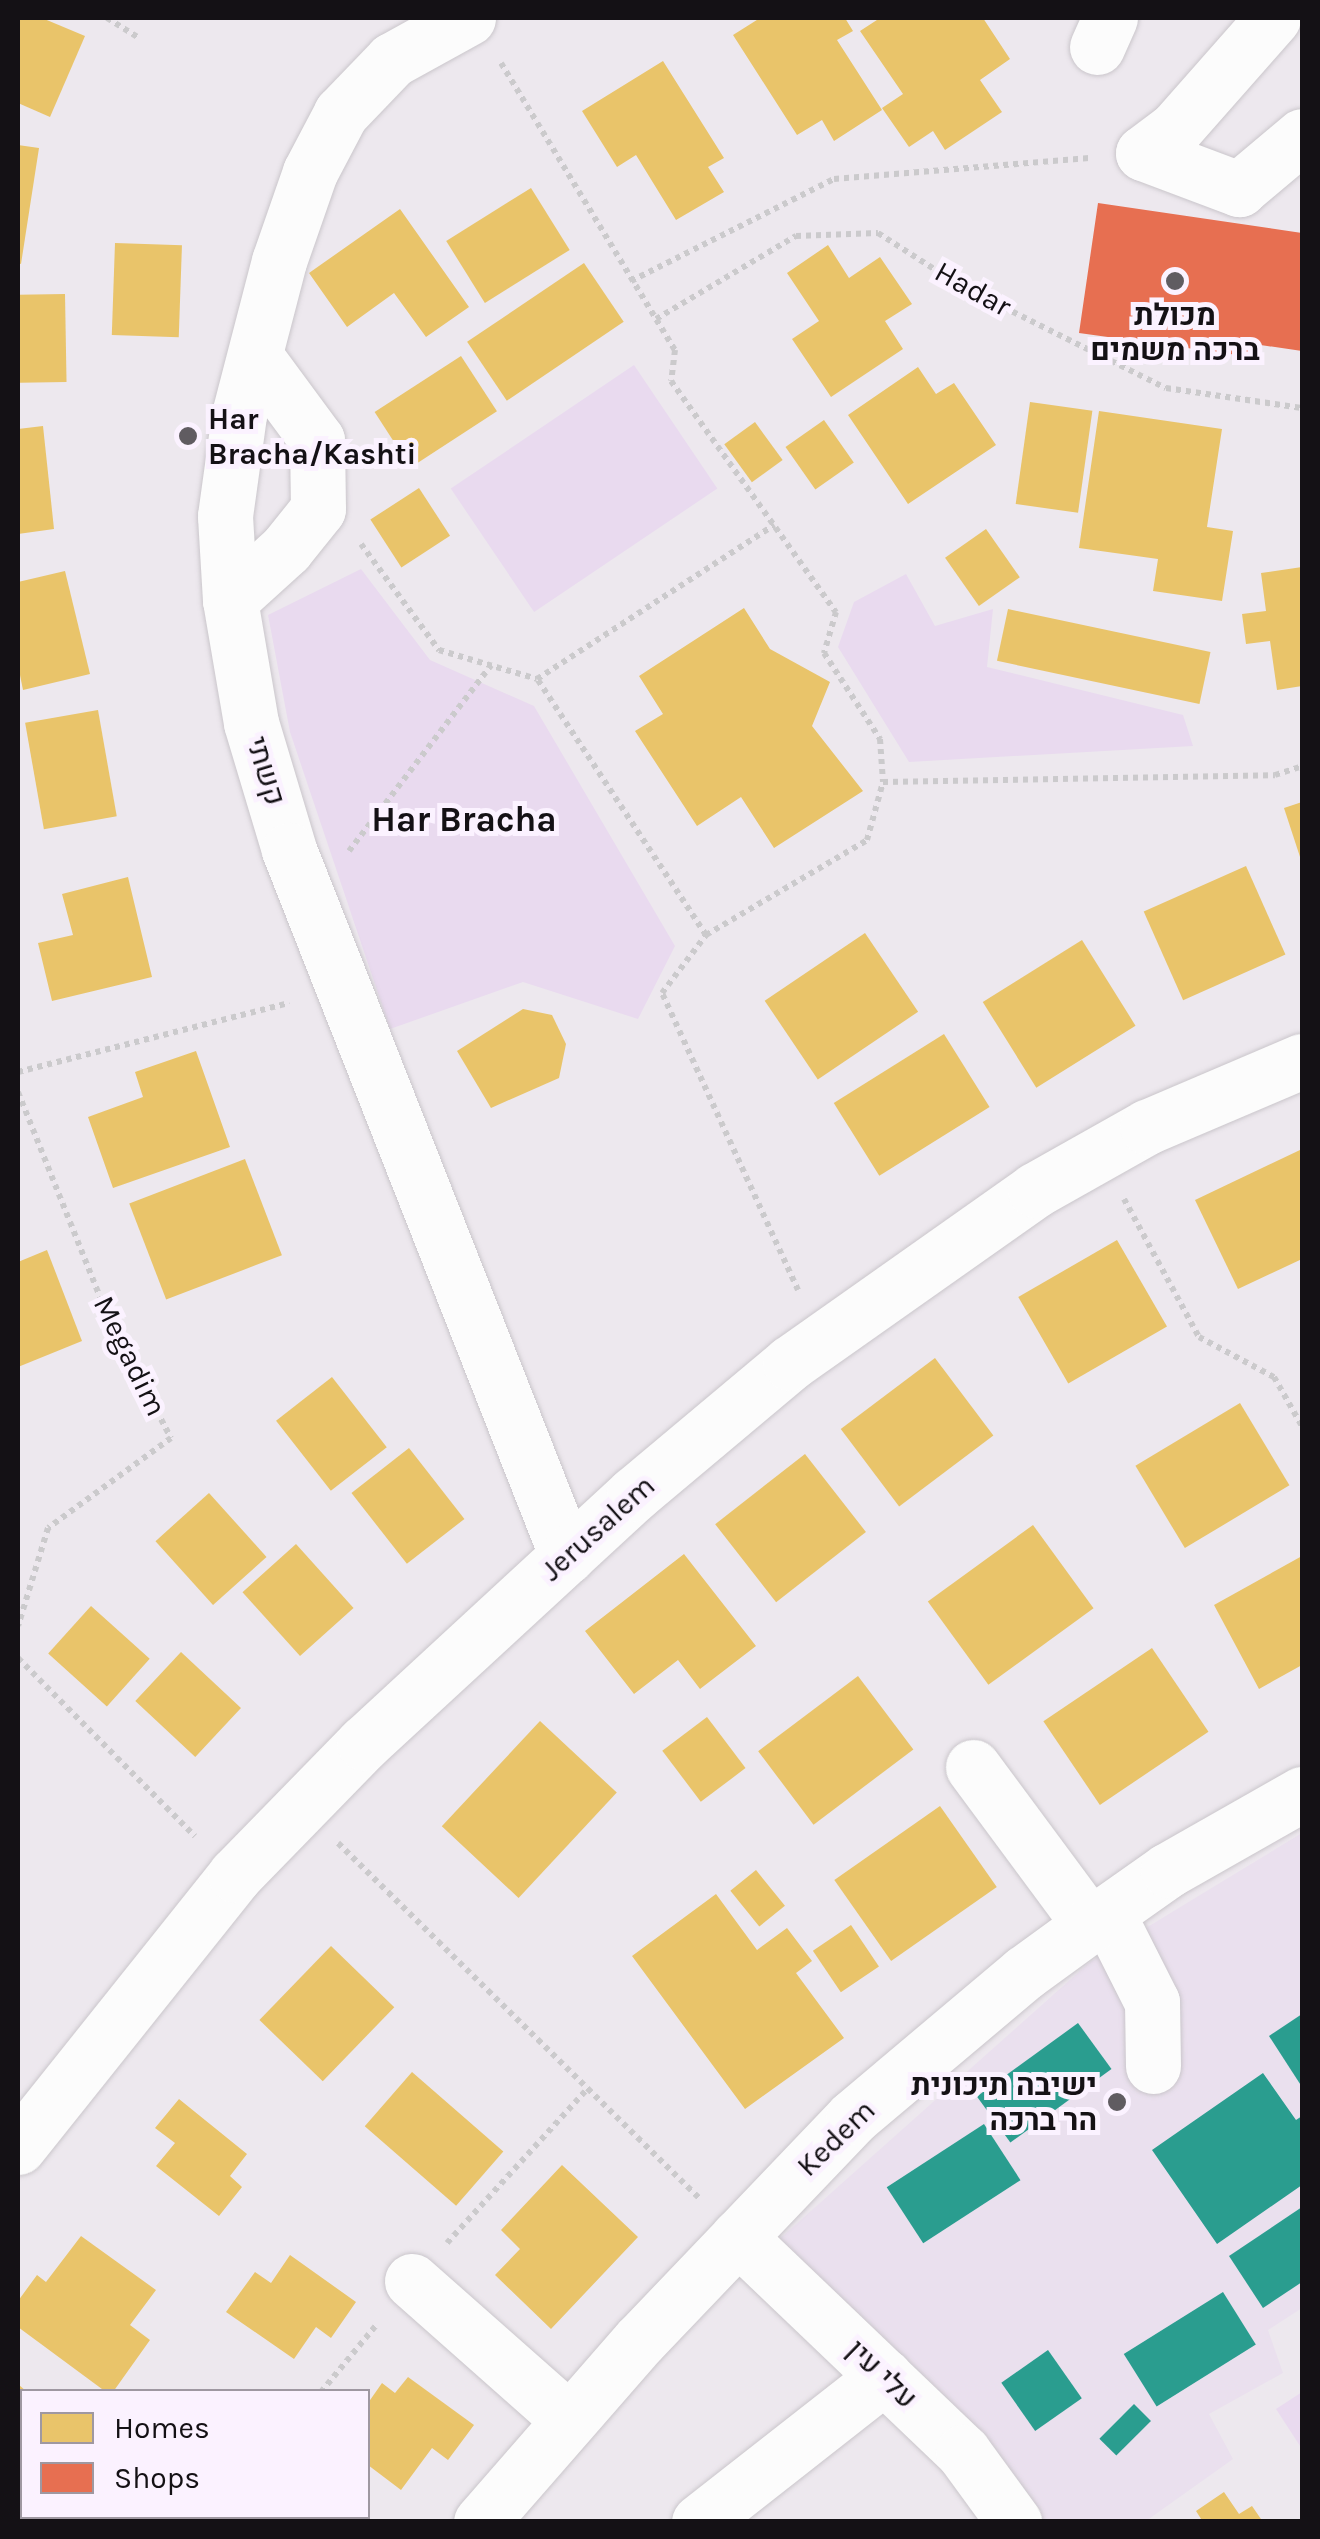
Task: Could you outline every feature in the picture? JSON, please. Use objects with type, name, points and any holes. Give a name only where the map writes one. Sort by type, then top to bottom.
[{"type":"street","points":[[1143,154],[1174,129],[1273,18]]},
{"type":"street","name":"קשתי","points":[[481,34],[392,60],[341,113],[310,172],[279,261],[239,415],[225,516],[230,600],[251,723],[289,850],[568,1556]]},
{"type":"street","points":[[1143,154],[1238,189],[1302,136]]},
{"type":"street","points":[[230,600],[286,549],[318,509],[317,440],[254,356]]},
{"type":"street","name":"Jerusalem","points":[[18,2147],[234,1876],[364,1743],[634,1494],[821,1341],[1035,1190],[1146,1127],[1302,1061]]},
{"type":"street","points":[[973,1767],[1099,1919],[1152,2002],[1154,2066]]},
{"type":"street","name":"Kedem","points":[[481,2522],[569,2420],[854,2118],[1024,1973],[1168,1870],[1302,1794]]},
{"type":"street","name":"עלי עין","points":[[738,2237],[963,2452],[1014,2522]]},
{"type":"street","points":[[412,2282],[569,2420]]},
{"type":"street","points":[[699,2522],[885,2376]]},
{"type":"path","points":[[107,18],[140,38]]},
{"type":"path","points":[[481,34],[675,350],[671,381],[836,612],[824,653],[880,739],[883,782],[867,840],[706,935],[662,993],[821,1341]]},
{"type":"path","points":[[631,281],[834,179],[1143,154]]},
{"type":"path","name":"Hadar","points":[[656,320],[796,236],[878,233],[960,284],[1166,388],[1302,408]]},
{"type":"path","points":[[318,486],[439,650],[537,680],[706,935]]},
{"type":"path","points":[[537,680],[774,525]]},
{"type":"path","points":[[310,902],[491,665]]},
{"type":"path","points":[[883,782],[1275,775],[1302,766]]},
{"type":"path","points":[[18,1072],[344,990]]},
{"type":"path","name":"Megadim","points":[[18,1092],[110,1322],[171,1438],[48,1528],[18,1626]]},
{"type":"path","points":[[1100,1154],[1199,1337],[1274,1377],[1302,1426]]},
{"type":"path","points":[[18,1658],[234,1876]]},
{"type":"path","points":[[302,1807],[738,2237]]},
{"type":"shaded area","points":[[634,365],[717,489],[534,612],[451,489]]},
{"type":"shaded area","points":[[361,569],[430,660],[534,706],[675,946],[638,1019],[523,982],[390,1029],[290,732],[268,615]]},
{"type":"shaded area","points":[[906,574],[935,626],[993,609],[987,667],[1183,715],[1193,746],[909,762],[838,647],[854,602]]},
{"type":"shaded area","name":"ישיבה תיכונית הר ברכה","points":[[1302,1833],[1302,2308],[1268,2330],[1283,2373],[1209,2414],[1233,2459],[1146,2521],[1041,2521],[935,2398],[775,2243],[1090,1962]]},
{"type":"shaded area","points":[[1302,2392],[1302,2449],[1276,2409]]},
{"type":"building: Homes","points":[[18,18],[42,18],[85,36],[50,117],[18,103]]},
{"type":"building: Homes","points":[[760,18],[845,18],[853,31],[837,40],[882,110],[834,141],[822,120],[797,135],[733,35]]},
{"type":"building: Homes","points":[[880,18],[983,18],[1010,59],[980,80],[1002,112],[945,150],[933,131],[909,147],[882,108],[903,94],[860,31]]},
{"type":"building: Homes","points":[[663,61],[724,158],[708,167],[724,192],[676,220],[636,155],[617,167],[582,111]]},
{"type":"building: Homes","points":[[18,145],[39,148],[21,264],[18,263]]},
{"type":"building: Homes","points":[[531,188],[570,250],[485,303],[446,241]]},
{"type":"building: Homes","points":[[400,209],[469,307],[426,337],[394,293],[347,327],[309,273]]},
{"type":"building: Homes","points":[[115,243],[182,245],[179,337],[112,335]]},
{"type":"building: Homes","points":[[828,245],[849,278],[880,257],[912,304],[885,321],[903,349],[831,397],[792,339],[819,321],[787,273]]},
{"type":"building: Homes","points":[[584,263],[624,322],[507,401],[467,342]]},
{"type":"building: Homes","points":[[65,294],[67,382],[20,383],[18,295]]},
{"type":"building: Homes","points":[[461,356],[497,411],[411,467],[375,412]]},
{"type":"building: Homes","points":[[918,367],[936,394],[954,383],[996,445],[908,504],[848,415]]},
{"type":"building: Homes","points":[[1030,402],[1092,411],[1078,513],[1016,504]]},
{"type":"building: Homes","points":[[1099,411],[1222,429],[1207,527],[1233,531],[1222,601],[1153,591],[1158,559],[1079,548]]},
{"type":"building: Homes","points":[[824,420],[854,463],[815,490],[785,447]]},
{"type":"building: Homes","points":[[755,422],[783,460],[752,482],[724,444]]},
{"type":"building: Homes","points":[[43,426],[54,529],[18,534],[18,429]]},
{"type":"building: Homes","points":[[419,488],[450,536],[401,567],[370,520]]},
{"type":"building: Homes","points":[[986,529],[1020,577],[979,606],[945,558]]},
{"type":"building: Homes","points":[[1302,567],[1302,686],[1277,690],[1270,641],[1246,644],[1242,614],[1266,611],[1261,573]]},
{"type":"building: Homes","points":[[65,571],[90,674],[23,690],[18,665],[18,582]]},
{"type":"building: Homes","points":[[744,608],[770,649],[830,682],[812,726],[863,791],[774,848],[741,797],[697,826],[635,731],[663,714],[639,676]]},
{"type":"building: Homes","points":[[1008,609],[1210,652],[1199,704],[997,661]]},
{"type":"building: Homes","points":[[98,710],[117,816],[44,829],[25,723]]},
{"type":"building: Homes","points":[[1302,802],[1302,863],[1284,808]]},
{"type":"building: Homes","points":[[1246,866],[1285,955],[1183,1000],[1144,912]]},
{"type":"building: Homes","points":[[128,877],[152,977],[52,1001],[38,943],[73,935],[62,894]]},
{"type":"building: Homes","points":[[865,933],[918,1012],[818,1079],[765,1001]]},
{"type":"building: Homes","points":[[1082,940],[1136,1026],[1036,1088],[983,1002]]},
{"type":"building: Homes","points":[[523,1009],[552,1015],[566,1044],[559,1078],[491,1108],[457,1051]]},
{"type":"building: Homes","points":[[944,1034],[990,1107],[879,1176],[834,1103]]},
{"type":"building: Homes","points":[[196,1051],[230,1147],[113,1188],[88,1117],[143,1097],[135,1072]]},
{"type":"building: Homes","points":[[1300,1150],[1302,1259],[1238,1289],[1195,1200]]},
{"type":"building: Homes","points":[[245,1159],[282,1255],[166,1300],[129,1203]]},
{"type":"building: Homes","points":[[1117,1240],[1167,1327],[1068,1384],[1018,1297]]},
{"type":"building: Homes","points":[[47,1250],[82,1341],[18,1367],[18,1262]]},
{"type":"building: Homes","points":[[935,1358],[993,1435],[899,1506],[841,1429]]},
{"type":"building: Homes","points":[[332,1377],[387,1447],[331,1491],[276,1421]]},
{"type":"building: Homes","points":[[1240,1403],[1289,1485],[1185,1548],[1135,1466]]},
{"type":"building: Homes","points":[[409,1448],[464,1519],[407,1564],[351,1493]]},
{"type":"building: Homes","points":[[805,1454],[866,1532],[776,1602],[715,1524]]},
{"type":"building: Homes","points":[[209,1493],[267,1557],[213,1605],[155,1541]]},
{"type":"building: Homes","points":[[1033,1525],[1094,1608],[988,1685],[928,1601]]},
{"type":"building: Homes","points":[[296,1544],[354,1608],[300,1656],[242,1592]]},
{"type":"building: Homes","points":[[684,1554],[756,1646],[700,1689],[678,1660],[634,1694],[585,1631]]},
{"type":"building: Homes","points":[[1302,1556],[1302,1665],[1259,1689],[1214,1605]]},
{"type":"building: Homes","points":[[91,1606],[150,1659],[107,1706],[48,1654]]},
{"type":"building: Homes","points":[[1152,1648],[1208,1732],[1100,1805],[1043,1721]]},
{"type":"building: Homes","points":[[181,1652],[241,1708],[195,1757],[135,1701]]},
{"type":"building: Homes","points":[[858,1676],[913,1749],[814,1825],[758,1751]]},
{"type":"building: Homes","points":[[707,1717],[746,1768],[701,1802],[662,1751]]},
{"type":"building: Homes","points":[[540,1721],[617,1793],[519,1898],[442,1826]]},
{"type":"building: Homes","points":[[940,1806],[997,1887],[891,1961],[834,1880]]},
{"type":"building: Homes","points":[[756,1870],[785,1906],[759,1927],[730,1891]]},
{"type":"building: Homes","points":[[716,1894],[757,1950],[787,1928],[812,1961],[796,1973],[844,2038],[745,2109],[632,1956]]},
{"type":"building: Homes","points":[[851,1925],[879,1966],[841,1992],[813,1951]]},
{"type":"building: Homes","points":[[331,1946],[394,2007],[323,2081],[259,2020]]},
{"type":"building: Homes","points":[[412,2072],[503,2151],[456,2206],[365,2126]]},
{"type":"building: Homes","points":[[179,2099],[247,2154],[230,2176],[242,2187],[219,2216],[156,2166],[175,2143],[155,2128]]},
{"type":"building: Homes","points":[[562,2165],[638,2237],[551,2329],[495,2275],[520,2249],[501,2230]]},
{"type":"building: Homes","points":[[81,2236],[156,2290],[130,2325],[150,2340],[115,2389],[102,2389],[18,2327],[18,2301],[37,2275],[46,2282]]},
{"type":"building: Homes","points":[[290,2255],[356,2302],[331,2338],[316,2327],[294,2359],[226,2312],[255,2272],[271,2283]]},
{"type":"building: Homes","points":[[408,2377],[474,2425],[448,2460],[432,2448],[401,2490],[370,2467],[370,2400],[382,2383],[395,2393]]},
{"type":"building: Homes","points":[[18,2384],[24,2389],[20,2389],[18,2484]]},
{"type":"building: Homes","points":[[1224,2492],[1239,2514],[1252,2506],[1263,2522],[1203,2522],[1196,2511]]},
{"type":"building: Homes","points":[[59,2519],[115,2519],[115,2522]]},
{"type":"building: Homes","points":[[142,2519],[176,2519],[174,2522]]},
{"type":"building: Homes","points":[[324,2519],[327,2522],[270,2522]]},
{"type":"building: Shops","name":"מכולת ברכה משמים","points":[[1098,203],[1302,233],[1302,351],[1254,344],[1252,357],[1079,333]]},
{"type":"building: Schools","points":[[1302,2014],[1302,2087],[1269,2036]]},
{"type":"building: Schools","points":[[1078,2023],[1112,2069],[1010,2143],[977,2096]]},
{"type":"building: Schools","points":[[1263,2073],[1296,2120],[1302,2116],[1302,2185],[1217,2244],[1152,2150]]},
{"type":"building: Schools","points":[[984,2124],[1020,2180],[923,2243],[887,2187]]},
{"type":"building: Schools","points":[[1302,2207],[1302,2282],[1263,2308],[1229,2256]]},
{"type":"building: Schools","points":[[1223,2292],[1256,2345],[1157,2407],[1124,2354]]},
{"type":"building: Schools","points":[[1048,2350],[1082,2398],[1035,2431],[1001,2383]]},
{"type":"building: Schools","points":[[1134,2404],[1151,2421],[1116,2456],[1099,2439]]},
{"type":"place","name":"מכולת ברכה משמים","points":[[1175,281]]},
{"type":"place","name":"Har Bracha/Kashti","points":[[188,436]]},
{"type":"place","name":"ישיבה תיכונית הר ברכה","points":[[1117,2102]]},
{"type":"district","name":"Har Bracha","points":[[464,820]]}]
